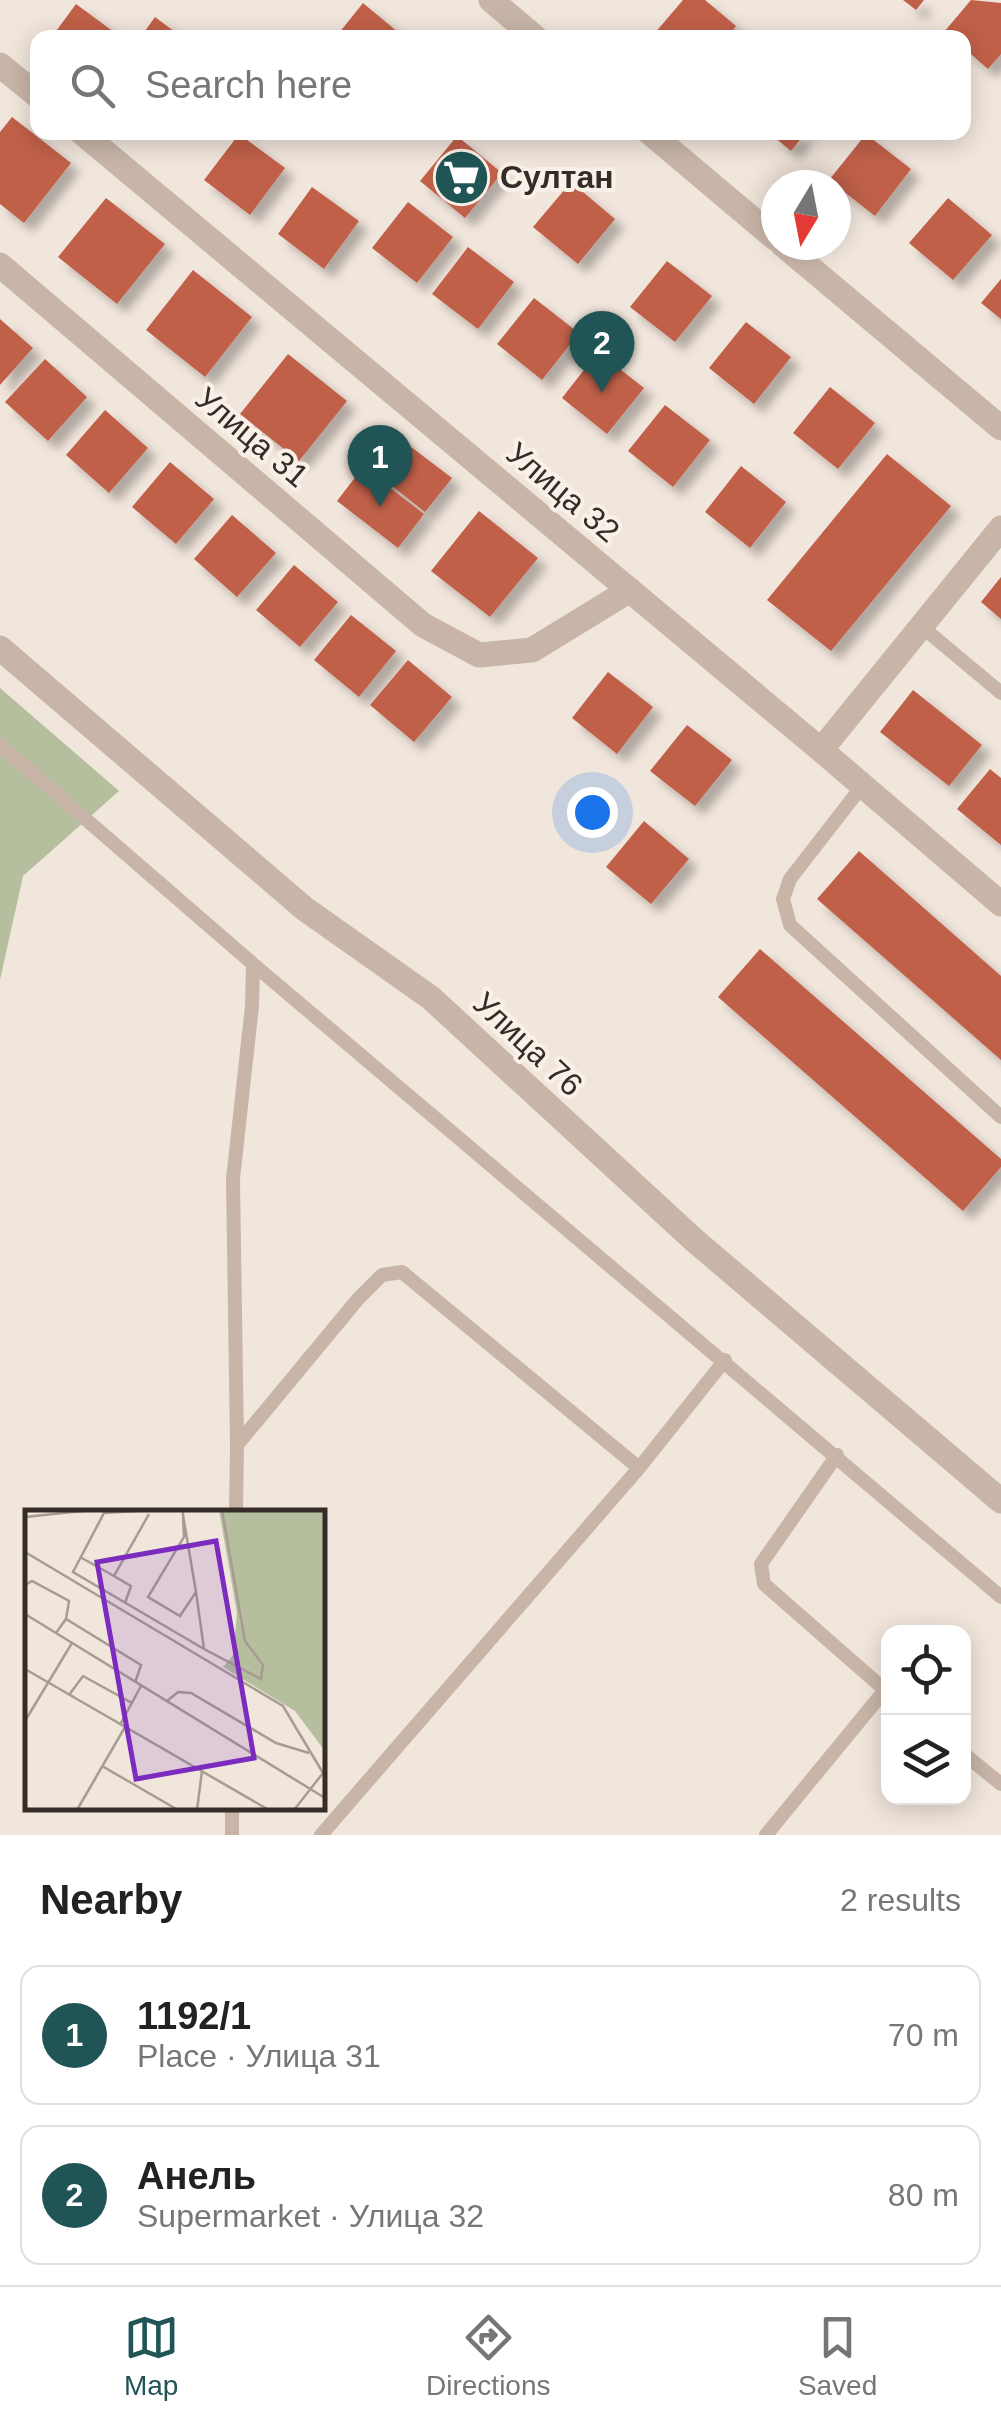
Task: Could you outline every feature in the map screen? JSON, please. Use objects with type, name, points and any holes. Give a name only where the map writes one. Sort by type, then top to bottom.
[{"type":"street","points":[[491,0],[527,30]]},
{"type":"street","points":[[0,65],[30,89]]},
{"type":"street","name":"Улица 32","points":[[91,140],[864,785],[1001,904]]},
{"type":"street","points":[[658,140],[761,226]]},
{"type":"street","points":[[801,260],[1001,428]]},
{"type":"street","name":"Улица 31","points":[[0,265],[423,625],[478,655],[532,650],[630,590]]},
{"type":"street","points":[[821,750],[1001,528]]},
{"type":"street","name":"Улица 76","points":[[0,648],[306,909],[431,998],[694,1240],[1001,1501]]},
{"type":"lane","points":[[921,626],[1001,693]]},
{"type":"lane","points":[[0,745],[1001,1596]]},
{"type":"lane","points":[[864,785],[790,879],[783,899],[790,925],[1001,1118]]},
{"type":"lane","points":[[236,1510],[232,1178],[252,1006],[253,964]]},
{"type":"lane","points":[[237,1445],[358,1299],[382,1276],[402,1272],[639,1468]]},
{"type":"lane","points":[[321,1835],[639,1468],[725,1360]]},
{"type":"lane","points":[[836,1455],[761,1564],[764,1584],[881,1688]]},
{"type":"lane","points":[[766,1835],[881,1698]]},
{"type":"lane","points":[[971,1760],[1001,1784]]},
{"type":"green space","points":[[0,688],[119,791],[23,876],[0,980]]},
{"type":"building","points":[[683,0],[705,0],[736,26],[733,30],[657,30]]},
{"type":"building","points":[[903,0],[924,0],[916,10]]},
{"type":"building","points":[[971,0],[1001,3],[1001,54],[988,69],[971,54],[971,30],[946,30]]},
{"type":"building","points":[[363,3],[395,30],[341,30]]},
{"type":"building","points":[[76,4],[111,30],[57,30]]},
{"type":"building","points":[[155,17],[172,30],[146,30]]},
{"type":"building","points":[[12,117],[30,131],[30,140],[42,140],[71,163],[24,223],[0,204],[0,132]]},
{"type":"building","points":[[234,140],[247,140],[285,168],[250,215],[204,180]]},
{"type":"building","name":"Султан","points":[[454,140],[462,140],[502,173],[465,218],[420,181]]},
{"type":"building","points":[[778,140],[800,140],[791,151]]},
{"type":"building","points":[[861,140],[874,140],[911,169],[875,216],[851,197],[851,170],[837,170]]},
{"type":"building","points":[[571,182],[615,219],[578,264],[533,227]]},
{"type":"building","points":[[312,187],[359,221],[324,269],[278,234]]},
{"type":"building","points":[[106,198],[165,244],[117,304],[58,257]]},
{"type":"building","points":[[948,198],[992,235],[953,280],[909,243]]},
{"type":"building","points":[[408,202],[453,237],[417,283],[372,248]]},
{"type":"building","points":[[468,247],[514,282],[478,329],[432,294]]},
{"type":"building","points":[[667,261],[712,296],[675,342],[630,307]]},
{"type":"building","points":[[193,270],[252,317],[205,377],[146,330]]},
{"type":"building","points":[[1001,279],[1001,319],[981,303]]},
{"type":"building","points":[[534,298],[579,333],[542,380],[497,344]]},
{"type":"building","points":[[0,319],[33,348],[0,385]]},
{"type":"building","points":[[746,322],[791,357],[754,404],[709,368]]},
{"type":"building","points":[[598,352],[644,388],[607,434],[562,398]]},
{"type":"building","points":[[288,354],[347,401],[299,461],[240,414]]},
{"type":"building","points":[[45,359],[87,397],[48,441],[5,402]]},
{"type":"building","points":[[830,387],[875,423],[838,469],[793,433]]},
{"type":"building","points":[[665,405],[710,440],[673,487],[628,451]]},
{"type":"building","points":[[105,410],[148,448],[109,493],[66,455]]},
{"type":"building","points":[[390,431],[452,478],[425,512],[364,464]]},
{"type":"building","points":[[887,454],[951,506],[831,651],[767,600]]},
{"type":"building","points":[[170,462],[214,499],[176,544],[132,507]]},
{"type":"building","points":[[741,466],[786,502],[750,548],[705,512]]},
{"type":"building","points":[[363,467],[424,514],[398,548],[337,501]]},
{"type":"building","points":[[479,511],[538,558],[490,617],[431,571]]},
{"type":"building","points":[[232,515],[276,553],[237,597],[194,559]]},
{"type":"building","points":[[294,565],[338,602],[300,647],[256,610]]},
{"type":"building","points":[[1001,577],[1001,619],[981,602]]},
{"type":"building","points":[[351,615],[396,651],[359,697],[314,660]]},
{"type":"building","points":[[408,660],[452,697],[414,742],[370,705]]},
{"type":"building","points":[[608,672],[653,707],[617,754],[572,718]]},
{"type":"building","points":[[913,690],[982,745],[949,786],[880,732]]},
{"type":"building","points":[[687,725],[732,760],[695,806],[650,771]]},
{"type":"building","points":[[990,769],[1001,778],[1001,845],[957,809]]},
{"type":"building","points":[[644,821],[689,859],[651,904],[606,867]]},
{"type":"building","points":[[859,851],[1001,976],[1001,1060],[817,899]]},
{"type":"building","points":[[760,949],[1001,1159],[1001,1167],[963,1211],[718,997]]},
{"type":"place","name":"Султан","points":[[461,177]]},
{"type":"place","name":"Анель","points":[[602,393]]},
{"type":"place","name":"1192/1","points":[[380,507]]}]
